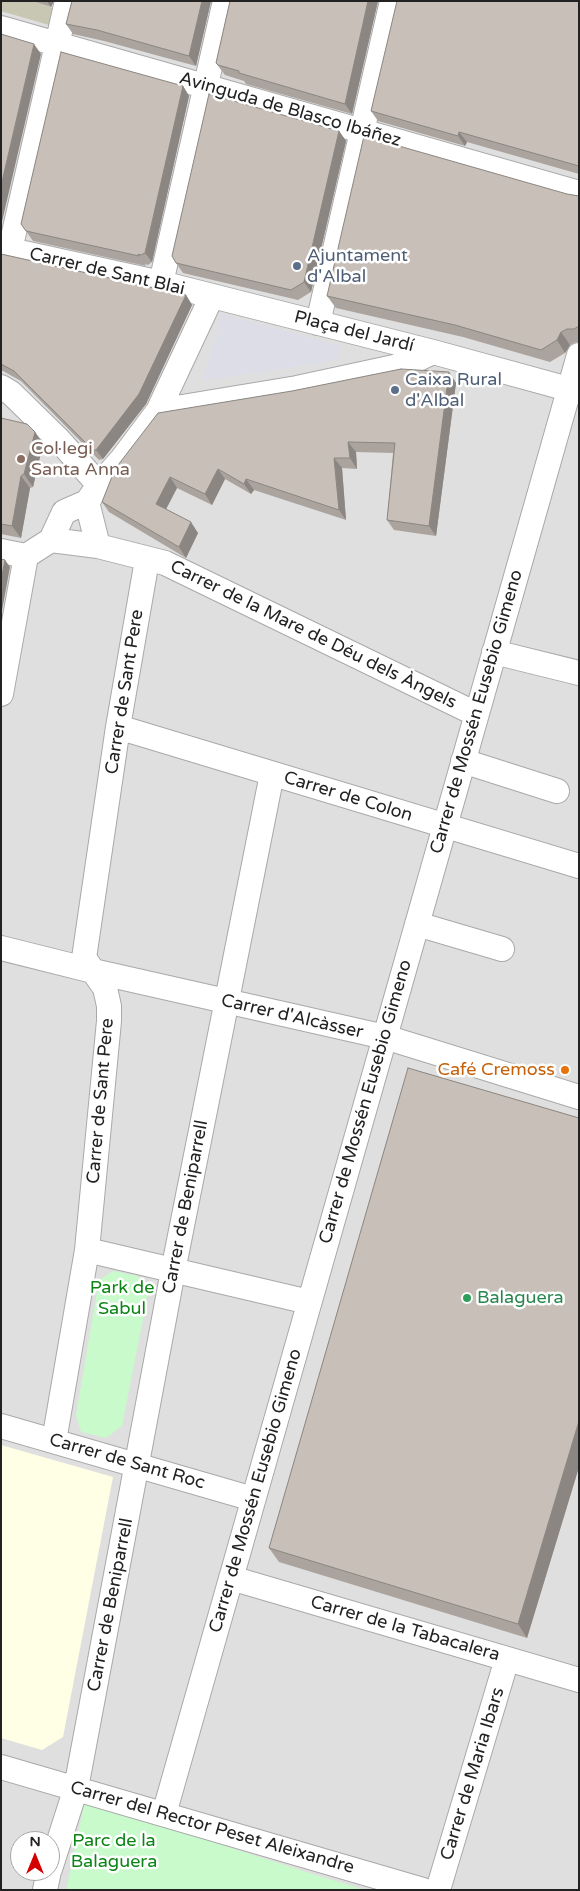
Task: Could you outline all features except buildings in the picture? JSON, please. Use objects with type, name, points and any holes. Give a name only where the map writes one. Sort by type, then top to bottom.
[{"type":"street","points":[[6,249],[58,44],[67,1]]},
{"type":"street","points":[[161,283],[225,1]]},
{"type":"street","points":[[318,323],[392,1]]},
{"type":"street","name":"Avinguda de Blasco Ibáñez","points":[[1,28],[579,193]]},
{"type":"street","name":"Carrer de Sant Blai","points":[[6,249],[212,296]]},
{"type":"street","points":[[1,551],[26,556],[51,540],[64,512],[93,493],[122,459],[158,411],[212,296]]},
{"type":"street","name":"Plaça del Jardí","points":[[212,296],[433,352]]},
{"type":"street","points":[[433,352],[574,390]]},
{"type":"street","name":"Plaça del Jardí","points":[[158,411],[297,388],[408,364],[433,352]]},
{"type":"street","name":"Carrer de Mossén Eusebio Gimeno","points":[[164,1814],[476,714],[574,390],[579,355]]},
{"type":"street","points":[[1,386],[12,393],[58,439],[93,493],[98,546]]},
{"type":"street","name":"Carrer de la Mare de Déu dels Àngels","points":[[51,540],[98,546],[165,563],[476,714]]},
{"type":"street","points":[[1,694],[26,556]]},
{"type":"street","name":"Carrer de Sant Pere","points":[[54,1441],[87,1250],[110,1021],[110,1006],[105,988],[84,958],[118,727],[148,560]]},
{"type":"street","points":[[494,652],[579,673]]},
{"type":"street","name":"Carrer de Colon","points":[[118,727],[579,866]]},
{"type":"street","points":[[463,761],[557,791]]},
{"type":"street","name":"Carrer de Beniparrell","points":[[60,1838],[76,1788],[138,1466],[173,1271],[272,774]]},
{"type":"street","points":[[417,924],[502,949]]},
{"type":"street","name":"Carrer d'Alcàsser","points":[[1,948],[93,971],[385,1037],[579,1097]]},
{"type":"street","points":[[87,1250],[309,1302]]},
{"type":"street","name":"Carrer de Sant Roc","points":[[1,1426],[253,1499]]},
{"type":"street","name":"Carrer de la Tabacalera","points":[[231,1578],[579,1680]]},
{"type":"street","name":"Carrer de Maria Ibars","points":[[438,1890],[507,1659]]},
{"type":"street","name":"Carrer del Rector Peset Aleixandre","points":[[1,1767],[423,1890]]},
{"type":"shaded area","points":[[1,1],[579,1],[579,1890],[1,1890]]},
{"type":"shaded area","points":[[1,1],[32,1],[53,8],[49,25],[1,11]]},
{"type":"shaded area","points":[[222,314],[341,346],[337,360],[203,381]]},
{"type":"shaded area","points":[[1,1445],[113,1477],[63,1737],[42,1750],[1,1738]]},
{"type":"green space","name":"Park de Sabul","points":[[113,1271],[138,1276],[149,1288],[122,1426],[106,1438],[81,1432],[76,1415],[99,1280]]},
{"type":"green space","name":"Parc de la Balaguera","points":[[85,1801],[322,1877],[366,1890],[66,1890]]},
{"type":"place","name":"Ajuntament d'Albal","points":[[297,266]]},
{"type":"place","name":"Caixa Rural d'Albal","points":[[395,390]]},
{"type":"place","name":"Col·legi Santa Anna","points":[[21,459]]},
{"type":"place","name":"Café Cremoss","points":[[565,1070]]},
{"type":"place","name":"Balaguera","points":[[467,1298]]}]
